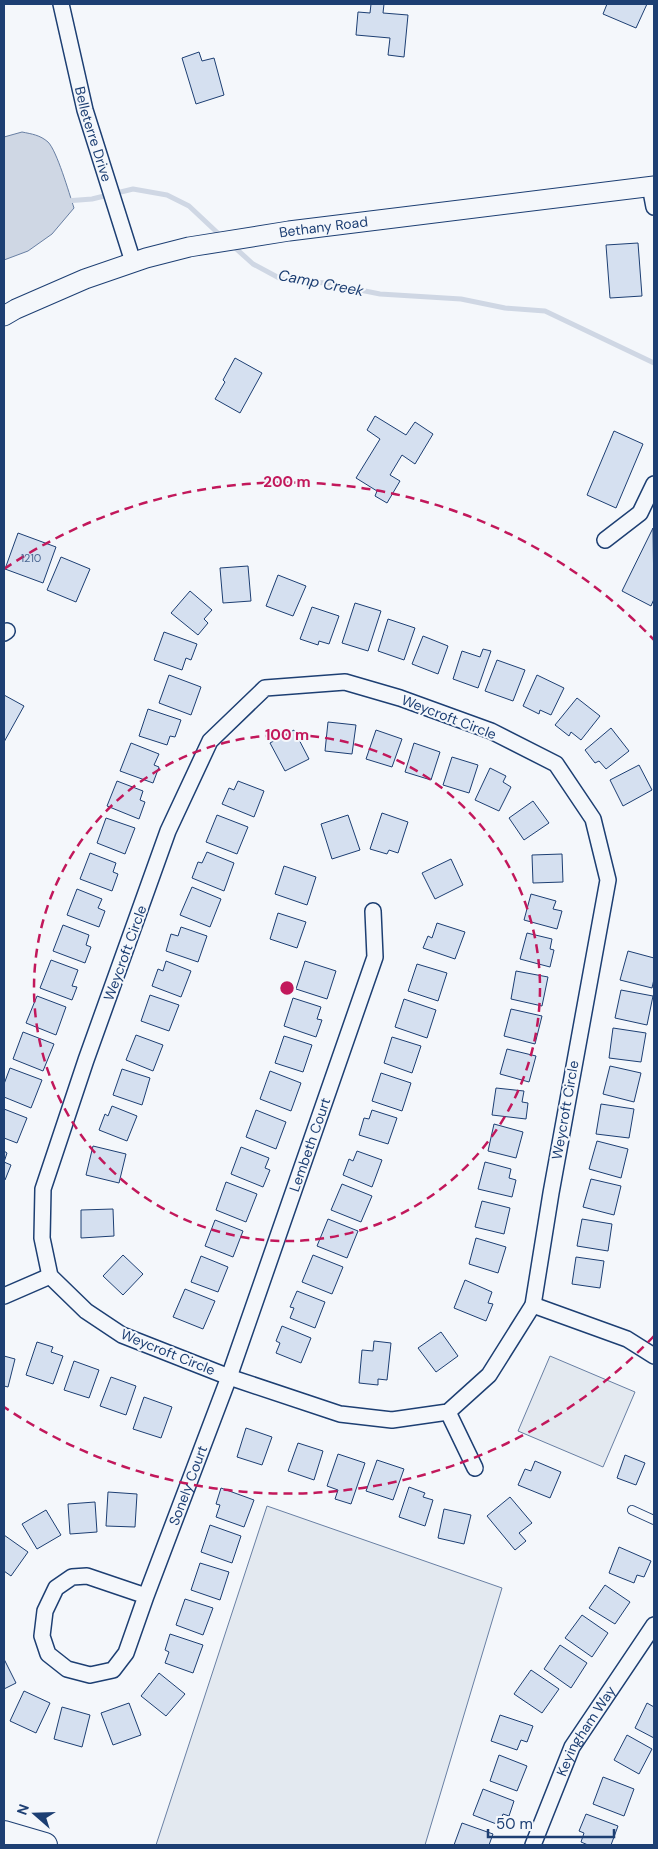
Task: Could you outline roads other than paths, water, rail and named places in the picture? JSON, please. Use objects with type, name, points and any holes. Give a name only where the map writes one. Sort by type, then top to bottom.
[{"type":"main road","points":[[4,1833],[45,1845]]},
{"type":"street","name":"Belleterre Drive","points":[[61,4],[85,110],[133,262]]},
{"type":"street","name":"Bethany Road","points":[[4,316],[85,279],[133,262],[189,247],[289,231],[652,186]]},
{"type":"street","points":[[652,186],[654,207]]},
{"type":"street","points":[[605,540],[640,513],[654,484]]},
{"type":"street","name":"Weycroft Circle","points":[[344,682],[400,698],[491,731],[556,764],[593,819],[608,880],[550,1194],[533,1305],[489,1375],[448,1412],[392,1420],[340,1414],[230,1377],[122,1335],[86,1312],[50,1276],[42,1238],[43,1189],[86,1060],[168,831],[210,741],[265,688],[344,682]]},
{"type":"street","name":"Lembeth Court","points":[[230,1377],[375,957],[373,911]]},
{"type":"street","points":[[4,1296],[50,1276]]},
{"type":"street","points":[[533,1305],[627,1338],[654,1356]]},
{"type":"street","name":"Sonely Court","points":[[146,1596],[87,1576],[72,1577],[56,1588],[45,1611],[42,1636],[48,1654],[67,1669],[90,1675],[113,1670],[126,1653],[230,1377]]},
{"type":"street","points":[[448,1412],[475,1468]]},
{"type":"street","name":"Keyingham Way","points":[[534,1845],[572,1747],[654,1625]]},
{"type":"lane","points":[[632,1510],[654,1520]]},
{"type":"waterway","name":"Camp Creek","points":[[66,201],[92,199],[133,189],[167,195],[189,206],[222,237]]},
{"type":"waterway","name":"Camp Creek","points":[[232,245],[253,264],[281,279],[325,283],[380,294],[461,299],[505,308],[545,311],[654,363]]}]
